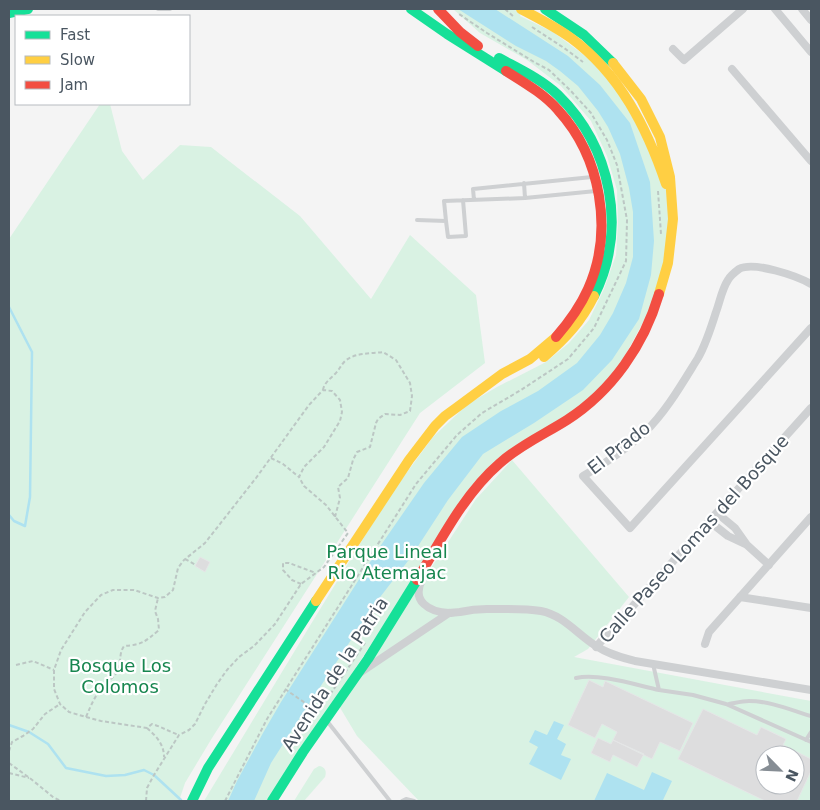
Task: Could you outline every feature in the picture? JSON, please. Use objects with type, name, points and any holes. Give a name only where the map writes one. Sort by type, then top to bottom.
[{"type":"main road","points":[[9,13],[28,9]]},
{"type":"main road","points":[[192,801],[208,768],[246,707],[409,460],[444,417],[501,375],[538,352],[556,337],[582,300],[591,280],[597,259],[601,239],[602,217],[596,176],[588,156],[560,112],[540,93],[448,36],[411,9]]},
{"type":"main road","points":[[431,9],[444,25],[476,52]]},
{"type":"main road","points":[[438,9],[472,42],[540,81],[564,102],[580,121],[599,154],[608,178],[612,203],[612,233],[608,258],[600,284],[588,309],[559,345],[524,370],[489,385]]},
{"type":"main road","name":"Avenida de la Patria","points":[[272,801],[322,715],[358,674],[475,490],[508,455],[554,428],[582,409],[603,391],[622,367],[643,333],[661,292],[673,234],[673,190],[668,163],[657,128],[642,99],[609,56],[575,27],[545,9]]},
{"type":"main road","name":"Avenida de la Patria","points":[[519,14],[550,25],[572,39],[594,57],[613,78],[637,113],[650,140],[662,171],[673,212]]},
{"type":"street","points":[[673,49],[684,60],[743,9]]},
{"type":"street","points":[[775,9],[811,52]]},
{"type":"street","points":[[802,9],[811,20]]},
{"type":"street","points":[[732,69],[811,161]]},
{"type":"street","name":"El Prado","points":[[811,284],[794,276],[766,268],[746,267],[732,274],[723,290],[708,337],[699,356],[676,393],[645,431],[603,465],[583,476],[630,528],[811,328]]},
{"type":"street","name":"Calle Paseo Lomas del Bosque","points":[[596,647],[811,408]]},
{"type":"street","points":[[717,513],[735,528],[747,546]]},
{"type":"street","points":[[705,644],[709,632],[811,517]]},
{"type":"street","points":[[709,521],[728,536],[747,546],[769,564]]},
{"type":"street","points":[[446,533],[419,586],[418,593],[421,601],[426,606],[435,610],[449,613],[486,609],[541,611],[559,618],[596,647],[610,654],[635,661],[811,690]]},
{"type":"street","points":[[740,597],[811,608]]},
{"type":"street","points":[[358,674],[449,613]]},
{"type":"lane","points":[[158,9],[170,9]]},
{"type":"lane","points":[[474,200],[473,188],[596,176]]},
{"type":"lane","points":[[524,184],[525,198]]},
{"type":"lane","points":[[463,200],[466,236],[448,237],[444,201],[463,200],[525,198],[599,190]]},
{"type":"lane","points":[[417,220],[446,221]]},
{"type":"lane","points":[[653,664],[659,690]]},
{"type":"lane","points":[[576,678],[584,676],[612,680],[693,695],[726,704],[811,742]]},
{"type":"lane","points":[[726,704],[748,701],[760,702],[811,716]]},
{"type":"lane","points":[[322,715],[390,801]]},
{"type":"lane","points":[[806,740],[811,732]]},
{"type":"lane","points":[[402,801],[406,799],[414,801]]},
{"type":"path","points":[[505,9],[509,13],[519,14]]},
{"type":"path","points":[[531,27],[585,63]]},
{"type":"path","points":[[658,188],[661,236]]},
{"type":"path","points":[[164,760],[161,743],[147,728],[86,718],[69,712],[60,704],[54,689],[54,670],[61,650],[85,612],[101,596],[113,590],[134,590],[158,598],[165,597],[173,590],[178,568],[185,559],[205,543],[271,458],[309,405],[323,390],[323,386],[338,372],[344,362],[356,355],[383,352],[396,360],[410,383],[412,396],[410,411],[400,415],[384,414],[378,419],[370,447],[357,452],[348,478],[338,487],[340,498],[335,517]]},
{"type":"path","points":[[299,477],[304,467],[324,447],[340,420],[342,412],[340,400],[332,391],[323,390]]},
{"type":"path","points":[[146,801],[147,788],[164,760],[180,735],[195,724],[205,704],[227,670],[275,624],[301,584],[324,567],[348,532],[326,505],[304,486],[299,477],[283,464],[271,458]]},
{"type":"path","points":[[185,559],[196,565]]},
{"type":"path","points":[[301,584],[292,580],[283,570],[283,563],[289,563],[316,573]]},
{"type":"path","points":[[86,718],[93,700],[119,670],[121,651],[124,646],[145,642],[159,630],[155,611],[158,598]]},
{"type":"path","points":[[16,665],[33,662],[54,670]]},
{"type":"path","points":[[286,689],[322,715]]},
{"type":"path","points":[[9,751],[12,742],[33,729],[45,714],[60,704]]},
{"type":"path","points":[[147,728],[152,724],[180,735]]},
{"type":"path","points":[[9,763],[52,797],[61,801]]},
{"type":"path","points":[[9,773],[31,779]]},
{"type":"green space","name":"Parque Lineal Rio Atemajac","points":[[453,9],[523,9],[520,16],[553,32],[580,52],[601,69],[619,92],[661,171],[673,212],[660,291],[615,374],[585,404],[498,458],[418,572],[269,801],[204,801],[388,498],[433,437],[468,404],[546,362],[569,343],[589,320],[604,289],[616,255],[618,223],[617,190],[607,156],[591,121],[561,86],[527,60],[480,33]]},
{"type":"green space","name":"Bosque Los Colomos","points":[[99,105],[110,105],[122,151],[143,180],[180,145],[211,147],[300,216],[371,299],[410,235],[476,295],[485,363],[420,413],[212,738],[185,783],[179,801],[9,801],[9,239]]},
{"type":"green space","points":[[512,460],[629,597],[588,649],[574,657],[811,701],[811,801],[419,801],[357,736],[339,706],[476,499]]},
{"type":"green space","points":[[319,766],[325,770],[325,777],[304,801],[294,801],[314,769]]},
{"type":"water","points":[[458,9],[495,9],[568,56],[600,85],[630,123],[650,182],[654,241],[651,275],[639,319],[612,360],[583,390],[483,454],[448,500],[411,557],[374,605],[271,763],[254,801],[228,801],[237,781],[281,702],[379,548],[424,483],[462,437],[501,411],[538,391],[577,363],[600,335],[613,313],[626,283],[633,257],[633,212],[620,154],[608,127],[578,86],[560,71]]},
{"type":"water","points":[[554,721],[564,725],[557,739],[566,744],[561,755],[571,759],[561,780],[529,764],[538,747],[529,742],[535,730],[547,735]]},
{"type":"water","points":[[652,772],[672,781],[664,801],[594,801],[607,773],[644,790]]},
{"type":"building","points":[[200,557],[210,562],[205,572],[195,566]]},
{"type":"building","points":[[589,680],[603,687],[605,681],[693,723],[680,751],[660,742],[652,759],[613,740],[617,732],[602,724],[595,738],[568,725]]},
{"type":"building","points":[[703,709],[757,735],[761,727],[786,739],[783,745],[755,745],[755,795],[800,795],[797,801],[765,801],[678,759]]},
{"type":"building","points":[[598,738],[611,744],[613,740],[644,754],[637,767],[613,755],[610,762],[591,753]]},
{"type":"building","points":[[805,756],[811,759],[811,771],[805,784]]},
{"type":"waterway","points":[[9,307],[32,352],[30,497],[25,526],[14,521],[9,515]]},
{"type":"waterway","points":[[9,725],[29,732],[48,744],[66,768],[106,776],[125,775],[144,770],[154,775],[181,800]]},
{"type":"traffic: fast","points":[[9,13],[28,9]]},
{"type":"traffic: fast","points":[[411,9],[506,71]]},
{"type":"traffic: fast","points":[[545,9],[584,35],[613,63]]},
{"type":"traffic: fast","points":[[499,58],[537,79],[558,95],[576,116],[591,139],[602,164],[609,190],[612,216],[610,243],[604,270],[594,296]]},
{"type":"traffic: fast","points":[[272,801],[303,752],[368,659],[417,580]]},
{"type":"traffic: fast","points":[[192,801],[208,768],[316,601]]},
{"type":"traffic: slow","points":[[521,9],[571,38],[604,68],[618,85],[641,123],[666,184]]},
{"type":"traffic: slow","points":[[613,63],[641,99],[660,137],[670,177],[673,219],[668,263],[659,294]]},
{"type":"traffic: slow","points":[[544,357],[572,329],[584,314],[594,296]]},
{"type":"traffic: slow","points":[[316,601],[409,460],[435,426],[445,416],[502,374],[530,359],[556,337]]},
{"type":"traffic: jam","points":[[438,9],[460,32],[478,46]]},
{"type":"traffic: jam","points":[[506,71],[547,99],[573,129],[593,172],[599,195],[601,219],[596,267],[581,302],[570,320],[556,337]]},
{"type":"traffic: jam","points":[[417,580],[454,518],[487,475],[516,451],[583,408],[612,381],[635,349],[645,331],[659,294]]}]
